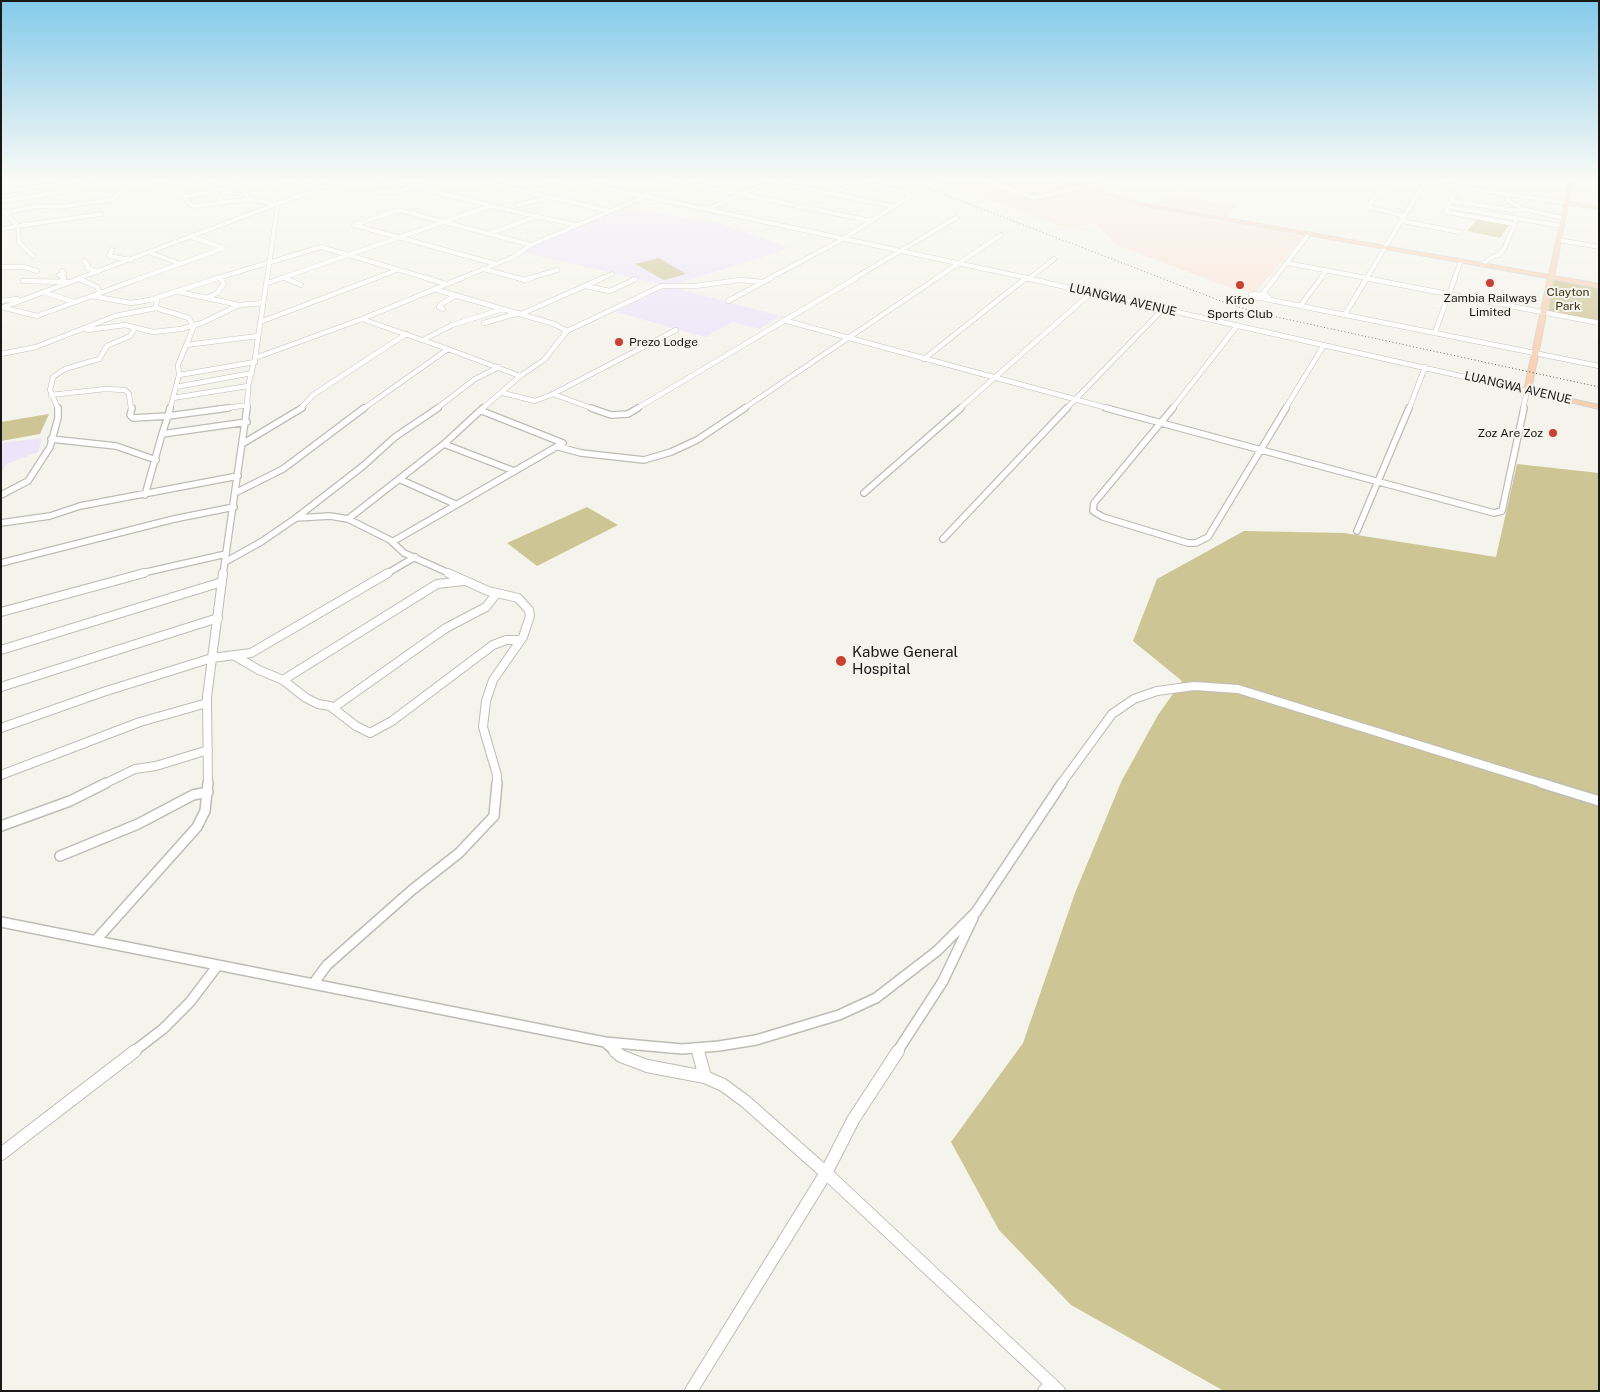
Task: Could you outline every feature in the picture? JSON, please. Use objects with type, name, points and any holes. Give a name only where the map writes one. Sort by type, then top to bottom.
[{"type":"main road","points":[[1352,242],[1599,286]]},
{"type":"main road","points":[[1527,391],[1558,242]]},
{"type":"main road","name":"LUANGWA AVENUE","points":[[1527,391],[1599,407]]},
{"type":"street","points":[[19,242],[33,256]]},
{"type":"street","points":[[2,308],[181,242]]},
{"type":"street","points":[[2,308],[37,316],[224,248],[205,242]]},
{"type":"street","points":[[96,940],[197,827],[206,810],[208,792],[207,703],[212,658],[246,422],[248,386],[255,360],[263,303],[268,283],[272,242]]},
{"type":"street","points":[[268,283],[389,242]]},
{"type":"street","points":[[415,242],[496,264]]},
{"type":"street","points":[[519,242],[531,245]]},
{"type":"street","points":[[179,376],[255,360],[362,319],[513,257],[538,242]]},
{"type":"street","points":[[728,301],[837,242]]},
{"type":"street","name":"LUANGWA AVENUE","points":[[857,242],[1527,391]]},
{"type":"street","points":[[553,394],[611,415],[628,414],[914,242]]},
{"type":"street","points":[[559,447],[581,453],[644,460],[671,452],[697,440],[990,242]]},
{"type":"street","points":[[1303,242],[1263,296],[1599,366]]},
{"type":"street","points":[[1345,314],[1389,242]]},
{"type":"street","points":[[1482,265],[1499,255],[1507,242]]},
{"type":"street","points":[[1569,242],[1599,247]]},
{"type":"street","points":[[92,296],[126,302],[157,298],[270,261],[321,247],[446,284]]},
{"type":"street","points":[[112,250],[109,256],[131,260]]},
{"type":"street","points":[[151,253],[180,264]]},
{"type":"street","points":[[924,358],[1054,259]]},
{"type":"street","points":[[1435,332],[1461,261]]},
{"type":"street","points":[[84,262],[88,265],[88,268],[98,272]]},
{"type":"street","points":[[1287,264],[1599,323]]},
{"type":"street","points":[[1,267],[27,267],[36,271]]},
{"type":"street","points":[[483,269],[525,280],[557,270]]},
{"type":"street","points":[[260,322],[397,270]]},
{"type":"street","points":[[61,281],[64,278],[59,275],[64,273],[62,271]]},
{"type":"street","points":[[1301,305],[1326,271]]},
{"type":"street","points":[[484,323],[520,314],[612,274]]},
{"type":"street","points":[[206,298],[217,293],[224,284],[219,277]]},
{"type":"street","points":[[285,278],[301,285]]},
{"type":"street","points":[[585,286],[610,291],[635,279]]},
{"type":"street","points":[[78,280],[98,286],[97,289],[100,293]]},
{"type":"street","points":[[348,519],[444,444],[520,376],[544,360],[567,331],[662,286],[695,286],[740,280],[762,282]]},
{"type":"street","points":[[22,281],[61,281],[70,283]]},
{"type":"street","points":[[434,289],[561,326],[567,331]]},
{"type":"street","points":[[43,292],[74,302]]},
{"type":"street","points":[[177,292],[239,305],[263,303]]},
{"type":"street","points":[[864,493],[1091,293]]},
{"type":"street","points":[[442,309],[439,307],[440,305],[456,295]]},
{"type":"street","points":[[1,301],[26,298]]},
{"type":"street","points":[[156,308],[157,298]]},
{"type":"street","points":[[122,314],[126,302]]},
{"type":"street","points":[[77,331],[119,326],[153,332],[193,326],[239,305]]},
{"type":"street","points":[[1,354],[27,350],[122,314],[156,308],[189,318],[193,326],[184,354],[178,365],[179,376],[145,495]]},
{"type":"street","points":[[423,340],[452,325],[503,309]]},
{"type":"street","points":[[943,539],[1163,309]]},
{"type":"street","points":[[362,319],[500,367],[520,376]]},
{"type":"street","points":[[783,320],[1498,513],[1502,511],[1527,391]]},
{"type":"street","points":[[1237,326],[1161,423],[1094,503],[1092,511],[1103,517],[1178,541],[1188,543],[1203,540],[1212,531],[1324,345]]},
{"type":"street","points":[[1,495],[28,481],[47,453],[58,418],[58,408],[51,395],[54,377],[57,373],[65,368],[99,359],[108,346],[130,336],[136,328]]},
{"type":"street","points":[[503,393],[535,401],[553,394],[676,330]]},
{"type":"street","points":[[242,444],[305,406],[313,395],[406,334]]},
{"type":"street","points":[[186,345],[258,336]]},
{"type":"street","points":[[235,493],[283,469],[330,432],[448,349]]},
{"type":"street","points":[[1,612],[108,582],[226,558],[261,542],[296,518],[363,466],[394,437],[446,402],[475,379],[500,367]]},
{"type":"street","points":[[1358,531],[1425,367]]},
{"type":"street","points":[[176,386],[252,373]]},
{"type":"street","points":[[173,398],[248,386]]},
{"type":"street","points":[[51,395],[119,389],[129,394],[132,406],[130,415],[134,418],[168,416],[248,404]]},
{"type":"street","points":[[392,542],[563,444],[558,440],[482,411]]},
{"type":"street","points":[[162,434],[246,422]]},
{"type":"street","points":[[52,439],[116,446],[156,460]]},
{"type":"street","points":[[444,444],[514,471]]},
{"type":"street","points":[[1,523],[45,517],[80,506],[238,476]]},
{"type":"street","points":[[399,479],[456,504]]},
{"type":"street","points":[[1,563],[174,519],[234,507]]},
{"type":"street","points":[[296,518],[323,516],[348,519],[392,542],[404,553],[469,581],[518,598],[529,610],[530,616],[521,640],[496,676],[486,702],[483,727],[497,775],[497,797],[494,816],[459,853],[412,890],[335,959],[313,984]]},
{"type":"street","points":[[1,728],[102,692],[212,658],[251,653],[415,557]]},
{"type":"street","points":[[283,680],[437,584],[469,581]]},
{"type":"street","points":[[1,650],[222,582]]},
{"type":"street","points":[[333,708],[446,628],[486,607],[497,592]]},
{"type":"street","points":[[1,687],[218,618]]},
{"type":"street","points":[[236,656],[259,670],[283,680],[306,698],[333,708],[356,726],[370,733],[392,721],[493,645],[506,640],[521,640]]},
{"type":"street","points":[[691,1391],[826,1173],[854,1120],[943,981],[976,912],[1098,731],[1112,714],[1134,699],[1169,688],[1212,685],[1260,694],[1406,742],[1599,801]]},
{"type":"street","points":[[1,775],[140,722],[207,703]]},
{"type":"street","points":[[1,826],[70,801],[135,769],[156,766],[208,750]]},
{"type":"street","points":[[60,856],[138,824],[193,795],[208,792]]},
{"type":"street","points":[[1,922],[605,1042],[682,1049],[756,1040],[799,1029],[839,1015],[876,998],[937,951],[976,912]]},
{"type":"street","points":[[1,1154],[163,1029],[190,1002],[218,965]]},
{"type":"street","points":[[605,1042],[621,1056],[647,1066],[705,1077],[723,1085],[745,1101],[826,1173],[1052,1389]]},
{"type":"street","points":[[697,1048],[705,1077]]},
{"type":"shaded area","points":[[545,242],[772,242],[789,248],[684,282],[664,285],[522,252]]},
{"type":"shaded area","points":[[1113,242],[1299,242],[1256,292],[1234,289],[1116,245]]},
{"type":"shaded area","points":[[668,286],[780,316],[759,329],[733,322],[705,337],[616,312]]},
{"type":"shaded area","points":[[42,438],[38,452],[6,464],[1,474],[1,443]]},
{"type":"green space","points":[[659,258],[686,274],[664,280],[635,264]]},
{"type":"green space","name":"Clayton Park","points":[[1554,278],[1599,286],[1599,322],[1548,312]]},
{"type":"green space","points":[[49,414],[40,434],[1,441],[1,422]]},
{"type":"green space","points":[[1517,464],[1599,473],[1599,1391],[1224,1391],[1071,1305],[999,1230],[951,1142],[1023,1043],[1075,893],[1122,780],[1158,715],[1182,681],[1133,641],[1157,579],[1244,531],[1344,533],[1496,557]]},
{"type":"green space","points":[[587,507],[618,525],[537,566],[507,543]]},
{"type":"railway","points":[[1068,242],[1226,303],[1258,313],[1599,387]]},
{"type":"place","name":"Zambia Railways Limited","points":[[1490,283]]},
{"type":"place","name":"Kifco Sports Club","points":[[1240,285]]},
{"type":"place","name":"Prezo Lodge","points":[[619,342]]},
{"type":"place","name":"Zoz Are Zoz","points":[[1553,433]]},
{"type":"place","name":"Kabwe General Hospital","points":[[841,661]]}]
